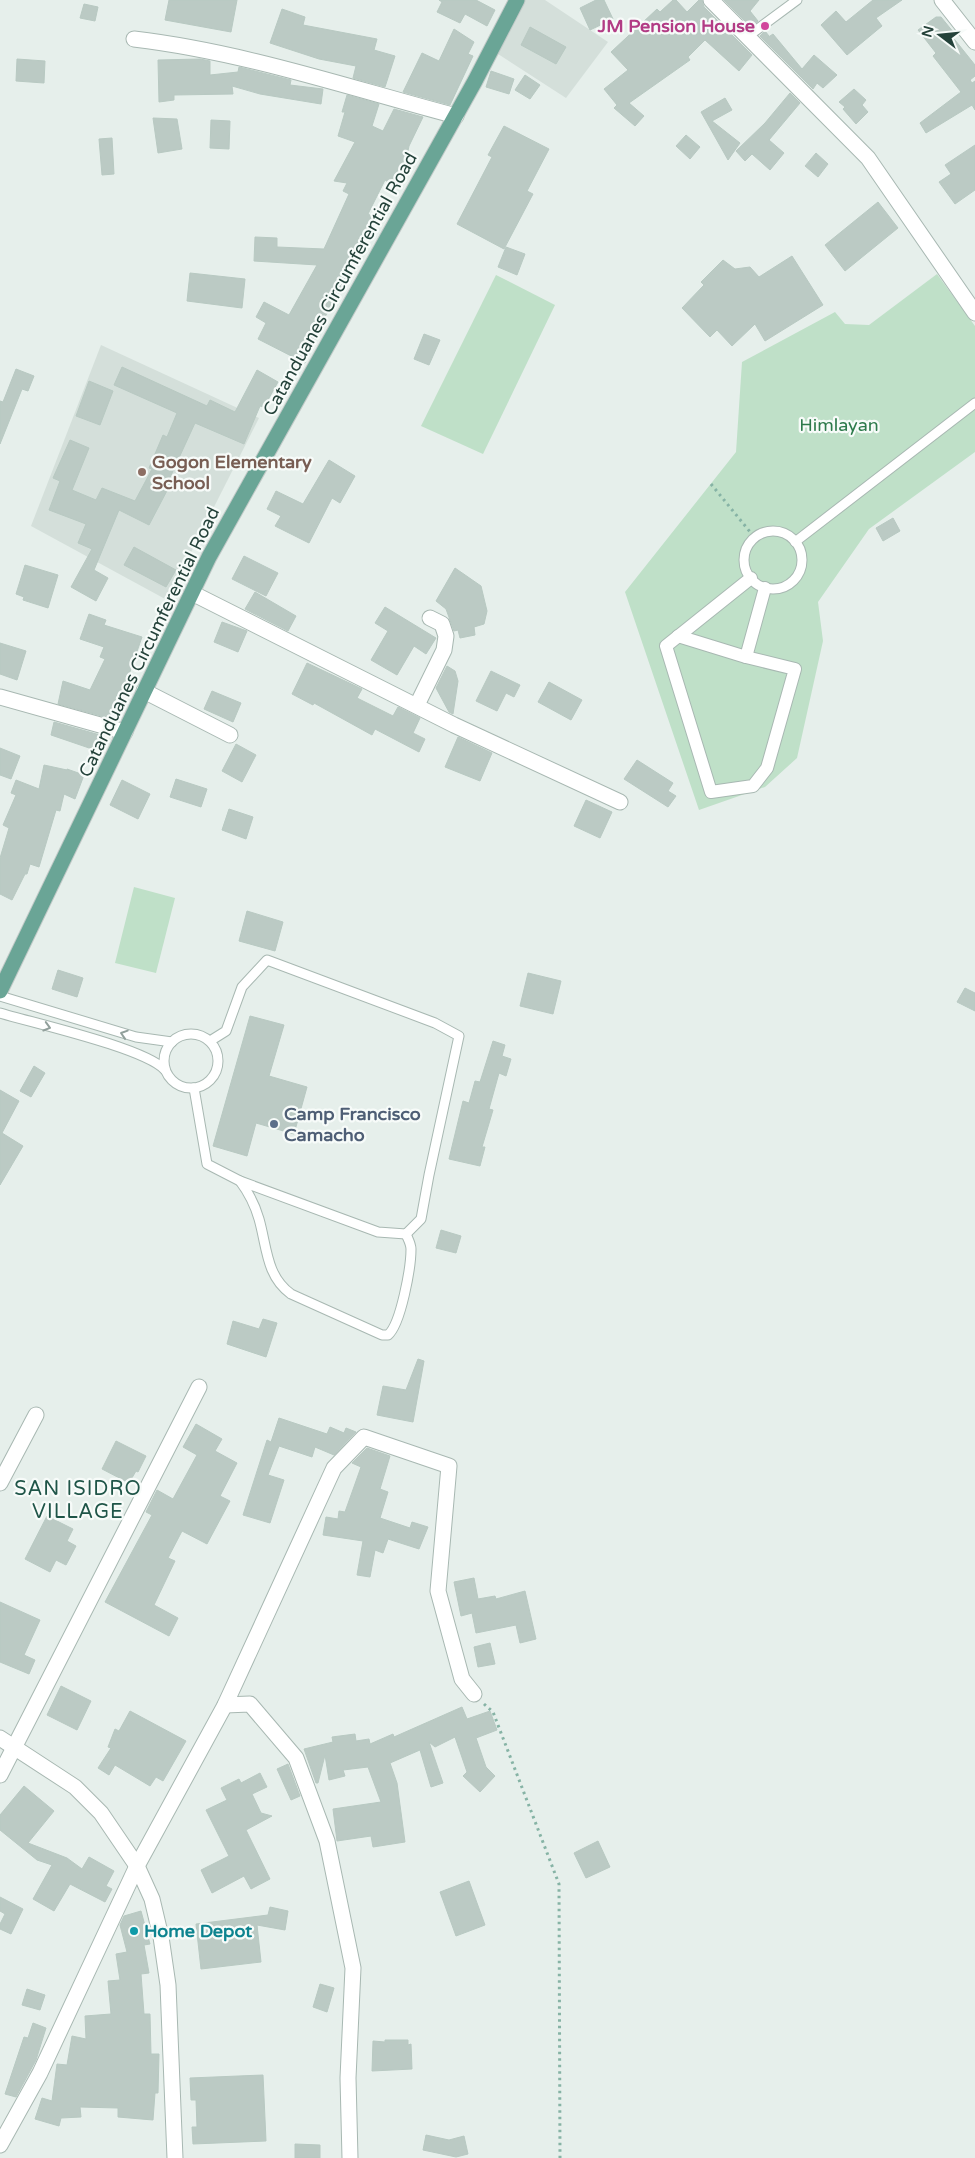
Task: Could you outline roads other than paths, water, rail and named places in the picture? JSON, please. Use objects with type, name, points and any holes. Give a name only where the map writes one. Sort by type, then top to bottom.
[{"type":"main road","name":"Catanduanes Circumferential Road","points":[[0,991],[214,548],[456,116],[517,0]]},
{"type":"street","points":[[711,0],[868,158],[975,313]]},
{"type":"street","points":[[942,0],[975,42]]},
{"type":"street","points":[[134,40],[184,45],[244,59],[456,116]]},
{"type":"street","points":[[678,636],[795,669],[767,768],[753,786],[711,792],[666,646],[678,636],[750,578]]},
{"type":"street","points":[[746,656],[765,588]]},
{"type":"street","points":[[192,592],[305,651],[620,802]]},
{"type":"street","points":[[417,705],[444,650],[446,636],[442,624],[430,618]]},
{"type":"street","points":[[144,691],[230,735]]},
{"type":"street","points":[[0,697],[125,732]]},
{"type":"street","points":[[0,1775],[199,1387]]},
{"type":"street","points":[[0,1483],[36,1415]]},
{"type":"street","points":[[0,2145],[40,2073],[136,1866],[225,1705],[334,1468],[364,1437],[449,1466],[438,1591],[462,1679],[474,1694]]},
{"type":"street","points":[[225,1705],[250,1704],[296,1758],[328,1841],[353,1968],[348,2078],[350,2158]]},
{"type":"street","points":[[0,1738],[15,1746],[75,1787],[101,1813],[136,1866],[152,1899],[167,1975],[174,2158]]},
{"type":"lane","points":[[746,37],[797,0]]},
{"type":"lane","points":[[796,542],[975,403]]},
{"type":"lane","points":[[769,531],[788,535],[796,542],[802,558],[797,576],[783,587],[765,588],[750,578],[744,559],[746,549],[755,538],[769,531]]},
{"type":"lane","points":[[194,1088],[207,1164],[240,1181],[378,1232],[406,1234],[421,1219],[459,1036],[436,1023],[267,960],[242,987],[226,1031],[210,1041]]},
{"type":"lane","points":[[0,996],[136,1038],[172,1042]]},
{"type":"lane","points":[[0,1013],[108,1044],[139,1055],[161,1066],[171,1080],[182,1086],[194,1088],[205,1084],[214,1075],[218,1064],[216,1052],[210,1041],[200,1035],[188,1034],[176,1038],[168,1046],[164,1058],[165,1070]]},
{"type":"lane","points":[[240,1181],[250,1195],[259,1218],[272,1272],[283,1288],[291,1294],[382,1335],[388,1335],[394,1327],[407,1282],[411,1247],[406,1234]]},
{"type":"place","name":"JM Pension House","points":[[765,26]]},
{"type":"place","name":"Gogon Elementary School","points":[[142,472]]},
{"type":"place","name":"Camp Francisco Camacho","points":[[274,1124]]},
{"type":"place","name":"Home Depot","points":[[134,1931]]},
{"type":"district","name":"SAN ISIDRO VILLAGE","points":[[78,1500]]},
{"type":"park label","name":"Himlayan","points":[[839,425]]}]
